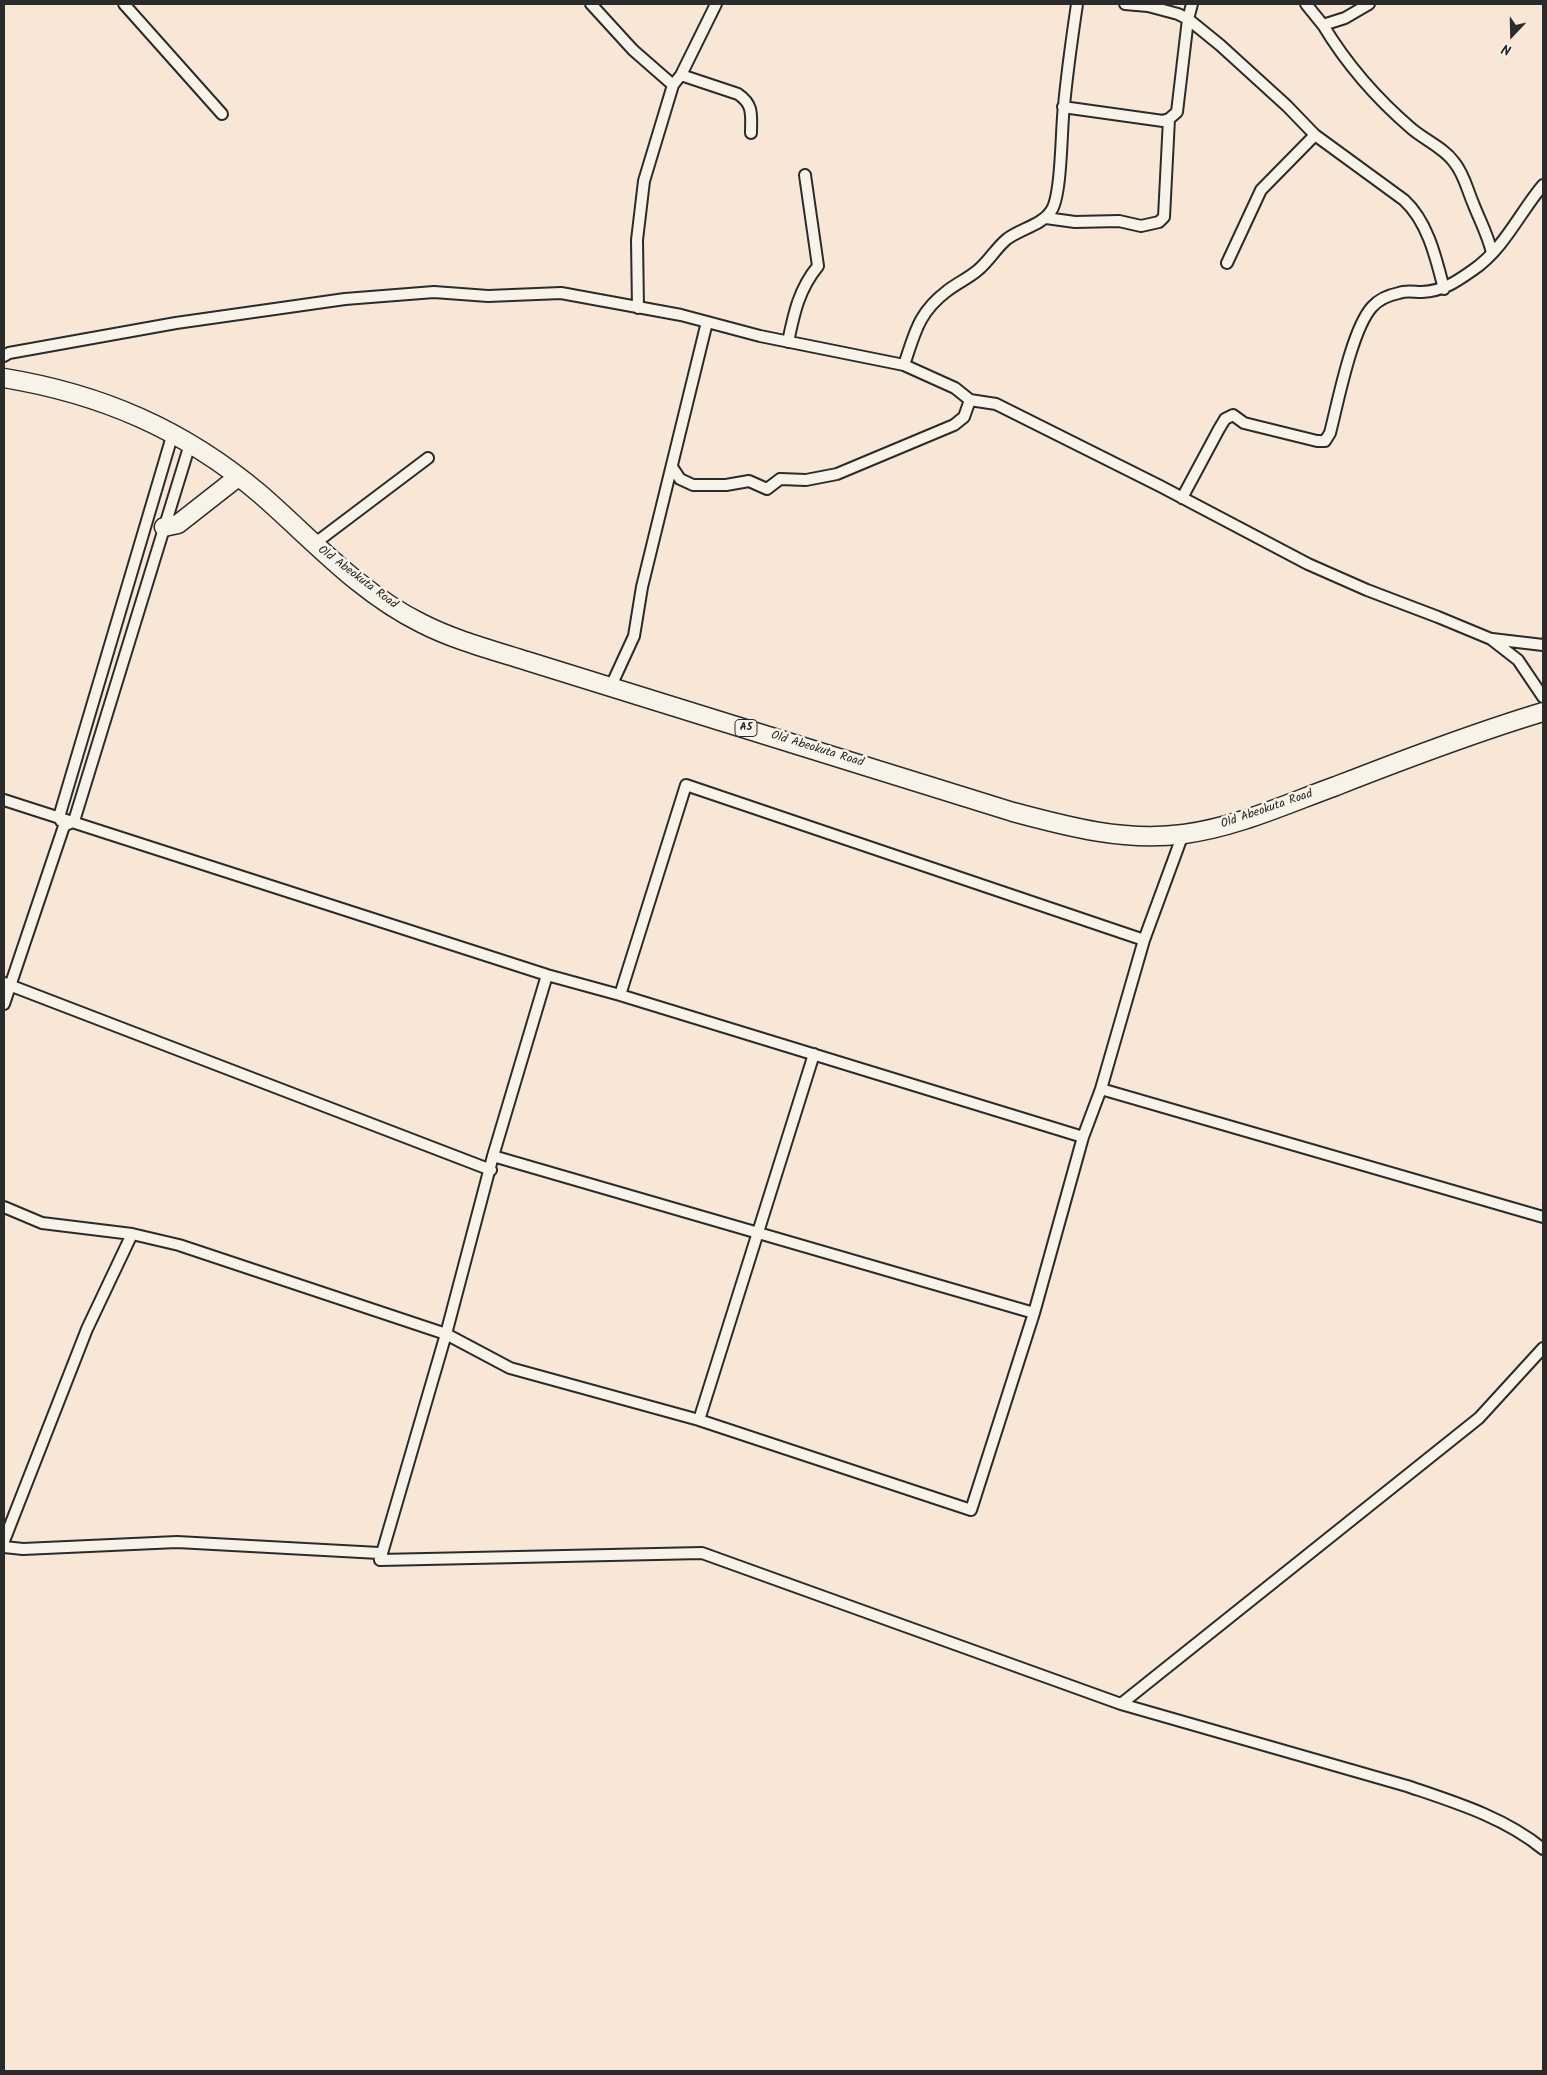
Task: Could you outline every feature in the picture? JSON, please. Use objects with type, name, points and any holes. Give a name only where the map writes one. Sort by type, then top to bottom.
[{"type":"highway","name":"Old Abeokuta Road","points":[[4,378],[36,383],[88,397],[132,413],[172,433],[238,477],[314,544],[382,600],[421,623],[464,641],[1012,812],[1070,828],[1118,835],[1183,834],[1236,823],[1428,750],[1543,712]]},
{"type":"highway","points":[[164,527],[178,524],[238,477]]},
{"type":"street","points":[[124,4],[222,114]]},
{"type":"street","points":[[591,4],[633,50],[673,86]]},
{"type":"street","points":[[638,308],[637,240],[644,181],[673,86],[682,75],[716,4]]},
{"type":"street","points":[[904,365],[922,315],[931,304],[948,290],[971,276],[985,264],[1007,239],[1046,218],[1052,210],[1056,200],[1063,107],[1077,4]]},
{"type":"street","points":[[1124,4],[1148,6],[1178,14],[1188,19],[1220,45],[1315,135],[1414,210],[1434,254],[1444,289]]},
{"type":"street","points":[[1063,107],[1162,121],[1169,119],[1177,112],[1188,19],[1192,4]]},
{"type":"street","points":[[1306,4],[1324,25],[1336,46],[1372,92],[1421,137],[1453,160],[1461,172],[1488,236],[1492,253]]},
{"type":"street","points":[[1324,25],[1345,18],[1369,4]]},
{"type":"street","points":[[682,75],[738,94],[746,99],[750,106],[751,133]]},
{"type":"street","points":[[1046,218],[1075,222],[1119,221],[1140,226],[1159,222],[1164,217],[1169,119]]},
{"type":"street","points":[[1227,263],[1261,190],[1315,135]]},
{"type":"street","points":[[788,342],[796,304],[806,280],[818,266],[805,175]]},
{"type":"street","points":[[1182,498],[1218,428],[1225,419],[1233,415],[1244,423],[1317,441],[1325,441],[1330,433],[1358,333],[1372,307],[1386,297],[1402,292],[1444,289],[1476,269],[1517,223],[1529,202],[1543,185]]},
{"type":"street","points":[[4,356],[9,353],[97,337],[256,311],[345,299],[424,293],[488,296],[561,293],[707,322],[788,342],[904,365],[956,388],[970,400],[996,404],[1317,568],[1491,639],[1518,660],[1543,697]]},
{"type":"street","points":[[611,686],[634,636],[642,587],[707,322]]},
{"type":"street","points":[[672,467],[680,480],[693,485],[726,485],[749,481],[767,490],[780,480],[806,480],[837,474],[954,425],[964,417],[970,400]]},
{"type":"street","points":[[66,822],[146,519],[172,433]]},
{"type":"street","points":[[4,1004],[7,984],[66,822],[190,444]]},
{"type":"street","points":[[314,544],[428,458]]},
{"type":"street","points":[[146,519],[164,527]]},
{"type":"street","points":[[1491,639],[1543,644]]},
{"type":"street","points":[[620,995],[686,785],[1144,940]]},
{"type":"street","points":[[4,800],[66,822],[547,975],[620,995],[1083,1137]]},
{"type":"street","points":[[4,1207],[42,1223],[132,1234],[179,1245],[446,1334],[510,1368],[699,1420],[971,1510],[1034,1313],[1083,1137],[1101,1089],[1144,940],[1183,834]]},
{"type":"street","points":[[380,1560],[408,1458],[446,1334],[493,1156],[547,975]]},
{"type":"street","points":[[7,984],[490,1170]]},
{"type":"street","points":[[699,1420],[814,1054]]},
{"type":"street","points":[[1101,1089],[1543,1217]]},
{"type":"street","points":[[493,1156],[1034,1313]]},
{"type":"street","points":[[4,1541],[87,1329],[132,1234]]},
{"type":"street","points":[[1121,1704],[1479,1418],[1543,1348]]},
{"type":"street","points":[[4,1547],[23,1549],[176,1542],[379,1553],[380,1560]]},
{"type":"street","points":[[380,1560],[702,1553],[1121,1704],[1407,1786],[1458,1804],[1510,1826],[1543,1849]]}]
